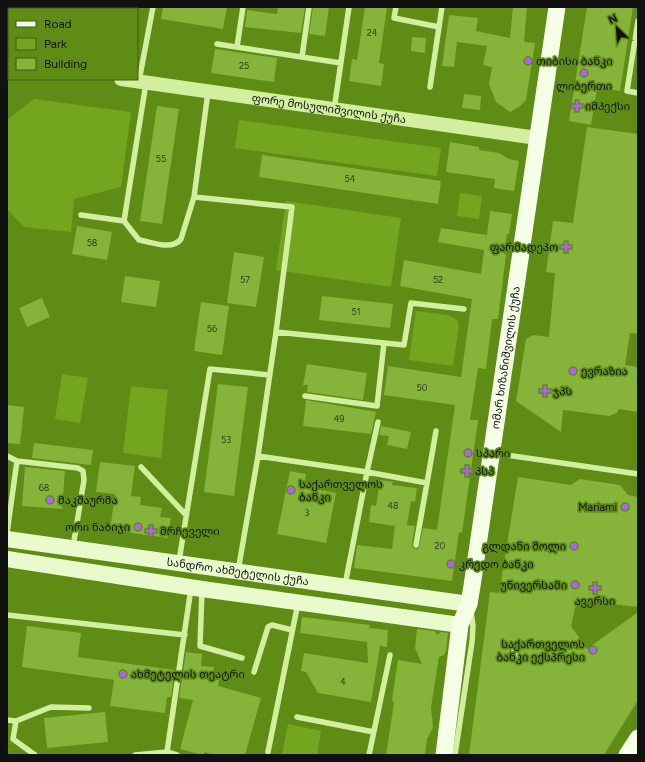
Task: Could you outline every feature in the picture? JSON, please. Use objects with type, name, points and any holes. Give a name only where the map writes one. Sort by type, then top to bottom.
[{"type":"main road","name":"ომარ ხიზანიშვილის ქუჩა","points":[[444,755],[467,625],[556,7]]},
{"type":"main road","name":"სანდრო ახმეტელის ქუჩა","points":[[7,539],[345,588],[469,604]]},
{"type":"main road","name":"სანდრო ახმეტელის ქუჩა","points":[[7,559],[192,588],[467,625]]},
{"type":"main road","points":[[182,564],[192,588]]},
{"type":"main road","points":[[392,616],[394,594]]},
{"type":"main road","points":[[628,755],[638,738]]},
{"type":"street","name":"ფორე მოსულიშვილის ქუჩა","points":[[128,80],[537,138]]},
{"type":"lane","points":[[124,221],[153,7]]},
{"type":"lane","points":[[237,47],[243,7]]},
{"type":"lane","points":[[302,57],[309,7]]},
{"type":"lane","points":[[334,110],[349,7]]},
{"type":"lane","points":[[396,7],[394,18],[439,27]]},
{"type":"lane","points":[[430,87],[442,7]]},
{"type":"lane","points":[[638,21],[627,91],[638,93]]},
{"type":"lane","points":[[217,44],[341,63]]},
{"type":"lane","points":[[81,215],[124,221],[139,240],[171,246],[178,244],[181,239],[194,197],[208,91]]},
{"type":"lane","points":[[194,197],[292,207],[258,456],[238,572]]},
{"type":"lane","points":[[276,332],[404,345],[411,303],[464,309]]},
{"type":"lane","points":[[305,396],[377,406],[384,343]]},
{"type":"lane","points":[[182,564],[186,515],[210,369],[270,374]]},
{"type":"lane","points":[[345,588],[378,422]]},
{"type":"lane","points":[[416,545],[436,431]]},
{"type":"lane","points":[[491,452],[638,474]]},
{"type":"lane","points":[[7,456],[18,461],[78,468],[83,471],[84,480],[72,548]]},
{"type":"lane","points":[[258,456],[367,472],[427,483]]},
{"type":"lane","points":[[7,533],[18,461]]},
{"type":"lane","points":[[141,467],[186,515]]},
{"type":"lane","points":[[167,752],[192,588]]},
{"type":"lane","points":[[192,588],[200,646],[242,658]]},
{"type":"lane","points":[[268,752],[298,602]]},
{"type":"lane","points":[[7,615],[184,635]]},
{"type":"lane","points":[[254,672],[268,627],[272,625],[292,630]]},
{"type":"lane","points":[[456,755],[467,625]]},
{"type":"lane","points":[[513,647],[517,659]]},
{"type":"lane","points":[[369,755],[390,655]]},
{"type":"lane","points":[[7,720],[16,722],[51,707],[89,708]]},
{"type":"lane","points":[[298,717],[374,732]]},
{"type":"lane","points":[[16,722],[13,739],[35,755]]},
{"type":"lane","points":[[135,755],[167,752],[177,755]]},
{"type":"green space","points":[[34,99],[131,112],[121,187],[74,199],[71,232],[24,227],[7,209],[7,120]]},
{"type":"green space","points":[[239,120],[441,148],[437,176],[235,148]]},
{"type":"green space","points":[[460,193],[482,196],[479,219],[457,216]]},
{"type":"green space","points":[[286,201],[401,218],[391,287],[276,270]]},
{"type":"green space","points":[[416,311],[449,315],[457,320],[459,326],[453,366],[409,360]]},
{"type":"green space","points":[[62,374],[88,378],[80,423],[55,419]]},
{"type":"green space","points":[[131,386],[168,390],[161,458],[123,453]]},
{"type":"green space","points":[[288,724],[321,731],[317,755],[282,755]]},
{"type":"building","points":[[163,7],[227,7],[223,29],[161,19]]},
{"type":"building","points":[[278,7],[305,7],[301,33],[245,27],[247,10],[277,14]]},
{"type":"building","points":[[313,7],[329,7],[325,36],[309,34]]},
{"type":"building","points":[[365,7],[387,7],[379,63],[384,64],[381,86],[349,81],[352,59],[357,60]]},
{"type":"building","points":[[513,7],[527,7],[524,42],[535,43],[526,100],[519,107],[510,112],[496,102],[489,84],[492,67],[483,65],[487,46],[457,42],[454,67],[442,66],[449,15],[478,18],[476,31],[510,38]]},
{"type":"building","points":[[587,7],[633,7],[620,91],[597,88],[591,125],[569,121]]},
{"type":"building","points":[[412,37],[426,38],[425,53],[411,51]]},
{"type":"building","points":[[215,49],[277,58],[274,82],[211,73]]},
{"type":"building","points":[[464,94],[481,96],[480,110],[462,108]]},
{"type":"building","points":[[157,106],[179,109],[162,224],[140,221]]},
{"type":"building","points":[[587,127],[638,134],[638,334],[630,333],[625,365],[638,367],[638,412],[619,409],[617,413],[609,416],[563,410],[561,432],[516,401],[526,339],[533,335],[549,337],[555,273],[546,272],[553,221],[573,223]]},
{"type":"building","points":[[450,142],[479,147],[479,150],[499,153],[509,159],[519,161],[514,191],[494,188],[495,179],[446,172]]},
{"type":"building","points":[[262,155],[441,181],[438,204],[259,177]]},
{"type":"building","points":[[490,211],[512,214],[504,254],[506,255],[498,319],[492,319],[486,369],[478,368],[470,420],[478,420],[462,533],[459,532],[452,581],[354,568],[357,545],[392,549],[395,526],[369,522],[371,505],[376,506],[380,480],[393,482],[392,485],[417,488],[415,502],[411,501],[407,525],[415,526],[412,544],[413,548],[417,549],[419,547],[423,528],[437,530],[455,405],[384,395],[388,366],[461,377],[472,299],[400,286],[404,260],[481,274],[484,250],[438,242],[441,228],[487,235]]},
{"type":"building","points":[[77,226],[112,232],[107,260],[72,254]]},
{"type":"building","points":[[234,252],[264,257],[256,307],[227,303]]},
{"type":"building","points":[[125,276],[160,281],[156,307],[121,302]]},
{"type":"building","points":[[322,296],[393,304],[390,328],[319,320]]},
{"type":"building","points":[[42,298],[50,317],[27,327],[19,308]]},
{"type":"building","points":[[201,302],[229,306],[222,355],[194,351]]},
{"type":"building","points":[[307,364],[367,373],[363,400],[307,392],[308,385],[303,385]]},
{"type":"building","points":[[218,384],[248,387],[234,496],[204,492]]},
{"type":"building","points":[[306,400],[376,412],[371,434],[303,426]]},
{"type":"building","points":[[7,405],[24,407],[20,444],[7,443]]},
{"type":"building","points":[[381,426],[411,432],[407,449],[387,445],[389,436],[379,435]]},
{"type":"building","points":[[34,443],[93,450],[91,465],[32,458]]},
{"type":"building","points":[[100,462],[135,466],[131,496],[141,497],[140,505],[162,508],[160,517],[171,518],[168,538],[110,530],[115,494],[96,492]]},
{"type":"building","points":[[25,467],[65,471],[62,509],[22,506]]},
{"type":"building","points":[[290,471],[306,474],[304,487],[336,493],[326,543],[277,534]]},
{"type":"building","points":[[518,477],[571,485],[580,479],[620,485],[628,495],[638,497],[638,607],[577,600],[571,626],[587,649],[638,612],[638,700],[604,755],[469,755],[490,592],[499,593]],"holes":[[[512,643],[517,645],[521,658],[518,663],[513,661],[509,648]]]},
{"type":"building","points":[[302,617],[370,625],[369,628],[388,630],[387,647],[380,646],[371,702],[318,693],[306,672],[301,671],[304,653],[368,663],[367,642],[300,633]]},
{"type":"building","name":"ახმეტელის თეატრი","points":[[27,626],[81,633],[78,657],[175,670],[171,697],[167,697],[165,713],[110,706],[114,680],[22,667]]},
{"type":"building","points":[[417,629],[435,631],[437,635],[441,632],[448,633],[446,651],[444,655],[439,657],[431,707],[433,728],[427,739],[425,755],[386,755],[394,703],[392,700],[398,660],[422,664],[415,648]]},
{"type":"building","points":[[186,652],[202,654],[201,666],[214,667],[212,680],[219,680],[218,686],[261,698],[245,755],[214,755],[205,752],[203,755],[180,749],[193,700],[179,698]]},
{"type":"building","points":[[105,712],[108,742],[47,748],[44,718]]},
{"type":"place","name":"თიბისი ბანკი","points":[[528,61]]},
{"type":"place","name":"ლიბერთი","points":[[584,73]]},
{"type":"place","name":"იმპექსი","points":[[577,106]]},
{"type":"place","name":"ფარმადეპო","points":[[566,247]]},
{"type":"place","name":"ევრაზია","points":[[573,371]]},
{"type":"place","name":"ჯპს","points":[[545,391]]},
{"type":"place","name":"სპარი","points":[[468,453]]},
{"type":"place","name":"პსპ","points":[[467,471]]},
{"type":"place","name":"საქართველოს ბანკი","points":[[291,490]]},
{"type":"place","name":"მაკშაურმა","points":[[50,500]]},
{"type":"place","name":"Mariami","points":[[625,507]]},
{"type":"place","name":"ორი ნაბიჯი","points":[[138,527]]},
{"type":"place","name":"მრჩეველი","points":[[151,531]]},
{"type":"place","name":"გლდანი მოლი","points":[[574,546]]},
{"type":"place","name":"კრედო ბანკი","points":[[451,564]]},
{"type":"place","name":"უნივერსამი","points":[[575,585]]},
{"type":"place","name":"ავერსი","points":[[595,588]]},
{"type":"place","name":"საქართველოს ბანკი ექსპრესი","points":[[593,650]]},
{"type":"place","name":"ახმეტელის თეატრი","points":[[123,674]]}]
